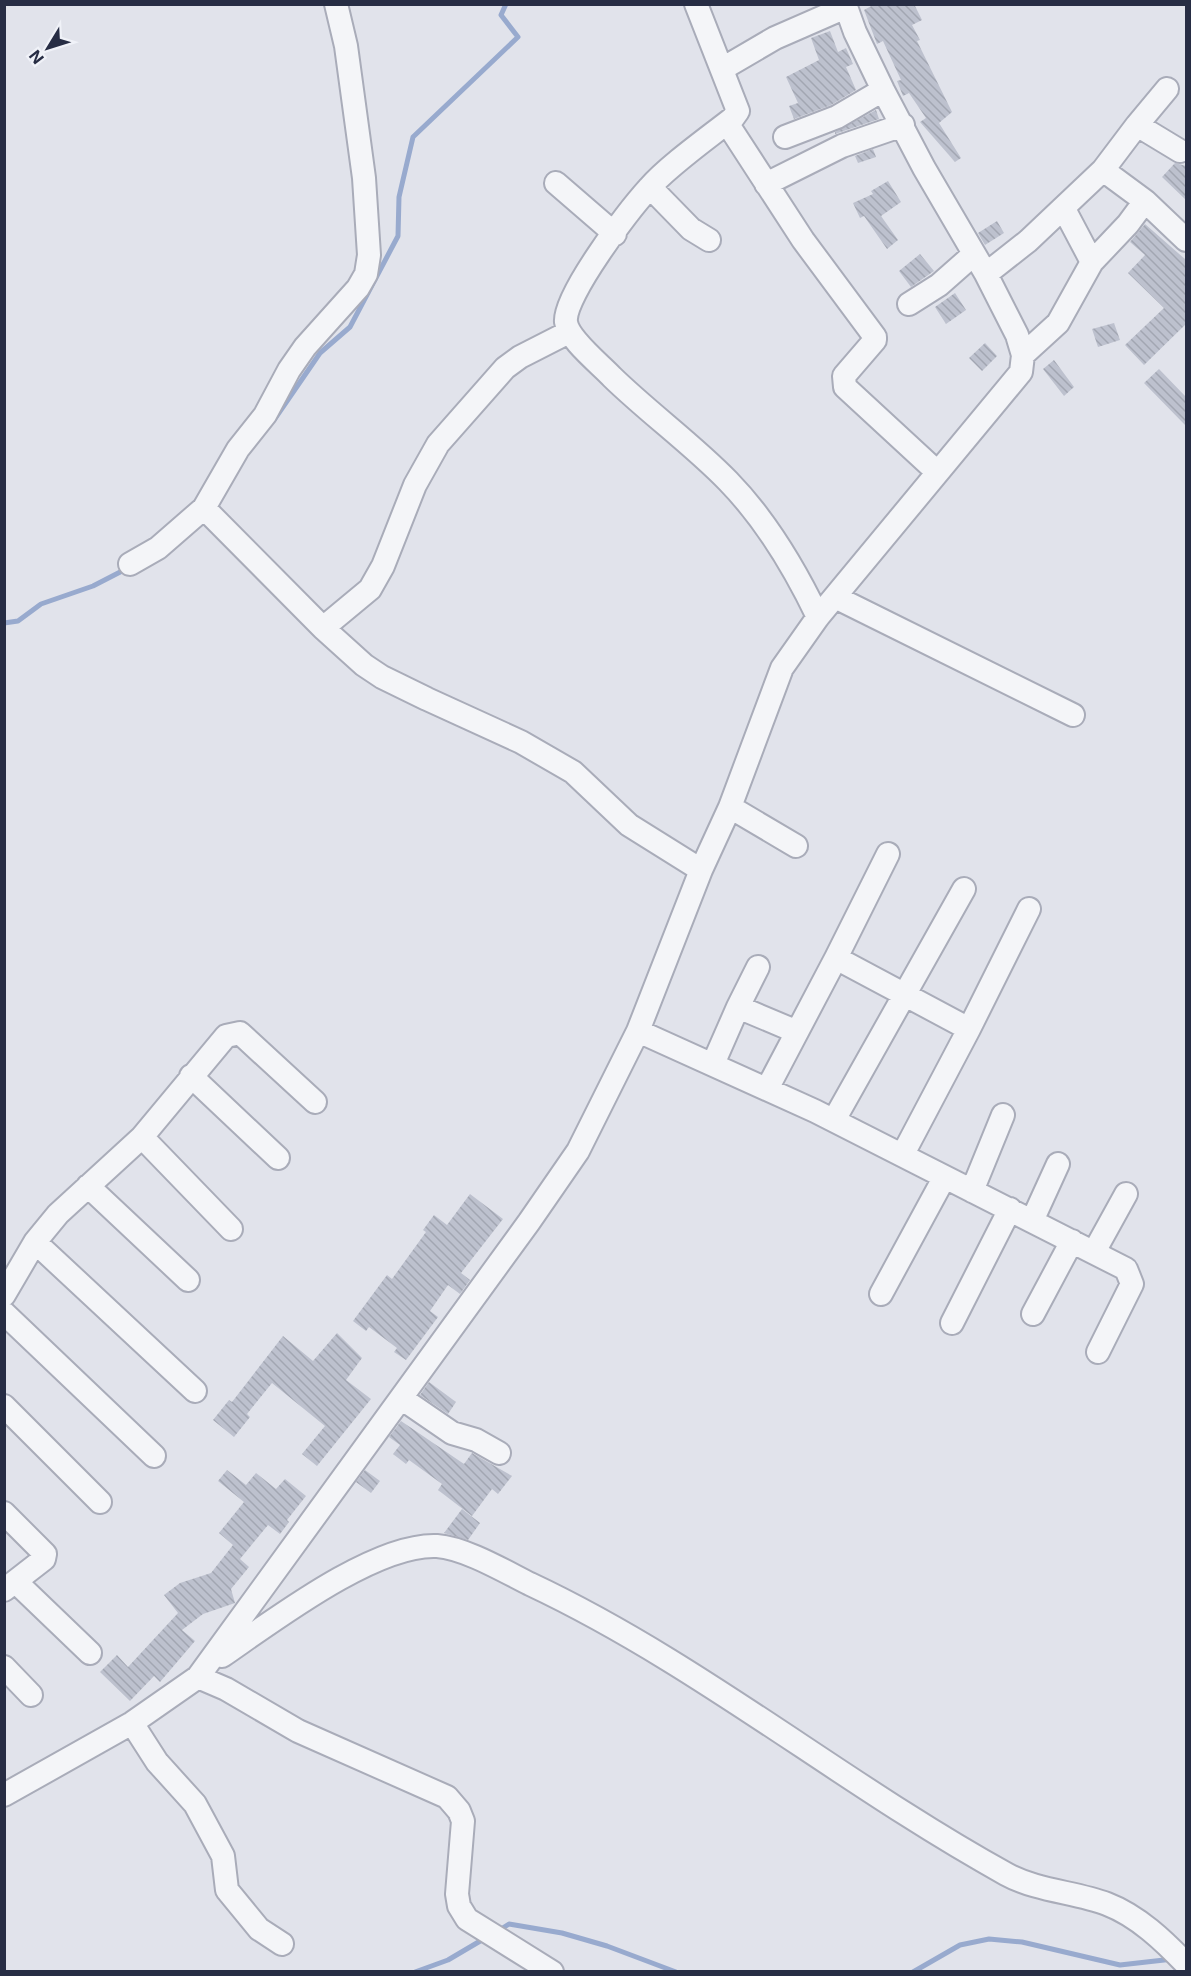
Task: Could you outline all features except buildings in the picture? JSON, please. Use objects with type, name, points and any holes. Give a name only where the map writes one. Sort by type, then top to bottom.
[{"type":"street","points":[[130,564],[158,548],[204,508],[238,449],[265,415],[289,370],[305,347],[358,288],[366,274],[369,255],[364,178],[346,46],[336,4]]},
{"type":"street","points":[[696,4],[738,111],[727,123],[650,187],[578,285],[566,317],[569,332],[623,387],[727,480],[755,514],[803,585],[818,617]]},
{"type":"street","points":[[203,1671],[578,1151],[638,1031],[701,870],[730,807],[782,668],[818,617],[936,471],[1021,372],[1023,355],[1017,335],[986,274],[973,255],[883,90],[855,33],[845,6],[775,38],[722,69]]},
{"type":"street","points":[[986,274],[1064,209],[1103,170],[1167,88]]},
{"type":"street","points":[[785,137],[837,117],[883,90]]},
{"type":"street","points":[[727,123],[803,240],[875,337],[875,340],[844,376],[844,387],[936,471]]},
{"type":"street","points":[[766,184],[842,146],[903,125]]},
{"type":"street","points":[[1137,125],[1180,151]]},
{"type":"street","points":[[1103,170],[1145,201],[1186,240]]},
{"type":"street","points":[[556,183],[615,234]]},
{"type":"street","points":[[650,187],[691,229],[709,240]]},
{"type":"street","points":[[1023,355],[1058,323],[1092,262],[1128,224],[1145,201]]},
{"type":"street","points":[[1064,209],[1092,262]]},
{"type":"street","points":[[909,304],[939,285],[973,255]]},
{"type":"street","points":[[323,628],[370,589],[383,566],[414,485],[438,444],[505,368],[520,357],[569,332]]},
{"type":"street","points":[[204,508],[323,628],[382,677],[520,742],[573,772],[628,825],[701,870]]},
{"type":"street","points":[[836,597],[1073,715]]},
{"type":"street","points":[[730,807],[796,846]]},
{"type":"street","points":[[767,1089],[888,854]]},
{"type":"street","points":[[834,1120],[964,889]]},
{"type":"street","points":[[903,1154],[1029,909]]},
{"type":"street","points":[[836,958],[906,993],[969,1029]]},
{"type":"street","points":[[713,1064],[758,967]]},
{"type":"street","points":[[738,1007],[795,1031]]},
{"type":"street","points":[[638,1031],[834,1120],[1126,1269],[1132,1284],[1098,1352]]},
{"type":"street","points":[[4,1295],[35,1242],[58,1214],[121,1159],[142,1137],[226,1036],[240,1033],[315,1102]]},
{"type":"street","points":[[191,1076],[278,1158]]},
{"type":"street","points":[[972,1191],[1003,1115]]},
{"type":"street","points":[[142,1137],[231,1229]]},
{"type":"street","points":[[1032,1221],[1058,1164]]},
{"type":"street","points":[[881,1294],[944,1178]]},
{"type":"street","points":[[88,1186],[188,1280]]},
{"type":"street","points":[[1094,1252],[1126,1194]]},
{"type":"street","points":[[952,1323],[1010,1209]]},
{"type":"street","points":[[1033,1314],[1072,1241]]},
{"type":"street","points":[[35,1242],[195,1391]]},
{"type":"street","points":[[4,1313],[154,1456]]},
{"type":"street","points":[[401,1398],[452,1433],[476,1440],[498,1453]]},
{"type":"street","points":[[4,1406],[100,1502]]},
{"type":"street","points":[[4,1513],[45,1554],[44,1559],[10,1586],[90,1653]]},
{"type":"street","points":[[4,1795],[132,1723],[301,1601],[387,1555],[416,1547],[446,1548],[497,1568],[610,1626],[789,1736],[934,1833],[1010,1876],[1105,1903],[1130,1915],[1186,1964]]},
{"type":"street","points":[[4,1667],[31,1695]]},
{"type":"street","points":[[203,1671],[226,1689],[298,1731],[447,1797],[459,1811],[463,1821],[458,1894],[459,1906],[466,1919],[552,1971]]},
{"type":"street","points":[[132,1723],[157,1762],[195,1804],[223,1856],[227,1890],[259,1929],[282,1944]]},
{"type":"waterway","points":[[274,420],[320,353],[350,327],[398,236],[399,197],[413,137],[518,37],[501,15],[506,4]]},
{"type":"waterway","points":[[4,623],[18,621],[41,604],[93,586],[126,569]]},
{"type":"waterway","points":[[498,1931],[509,1924],[562,1933],[607,1946],[676,1972]]},
{"type":"waterway","points":[[415,1972],[448,1960],[487,1937]]},
{"type":"waterway","points":[[913,1972],[960,1945],[989,1939],[1022,1942],[1120,1965],[1173,1959]]}]
